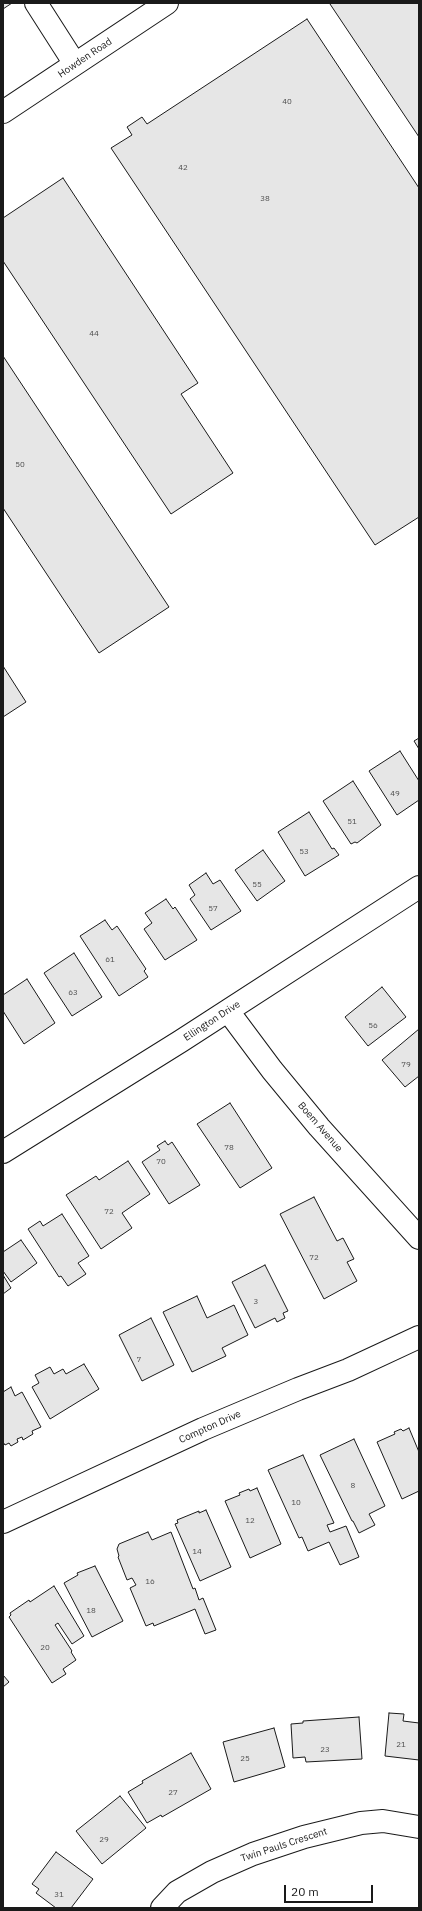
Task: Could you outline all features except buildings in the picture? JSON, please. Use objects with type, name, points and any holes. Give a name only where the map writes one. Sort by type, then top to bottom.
[{"type":"street","points":[[36,3],[75,64]]},
{"type":"street","name":"Howden Road","points":[[3,112],[167,3]]},
{"type":"street","name":"Ellington Drive","points":[[3,1152],[228,1011],[419,888]]},
{"type":"street","name":"Boem Avenue","points":[[228,1011],[272,1070],[319,1127],[419,1238]]},
{"type":"street","name":"Compton Drive","points":[[3,1522],[203,1429],[298,1389],[348,1370],[419,1337]]},
{"type":"street","name":"Twin Pauls Crescent","points":[[162,1908],[176,1892],[212,1872],[253,1854],[304,1836],[361,1823],[383,1821],[419,1828]]}]
